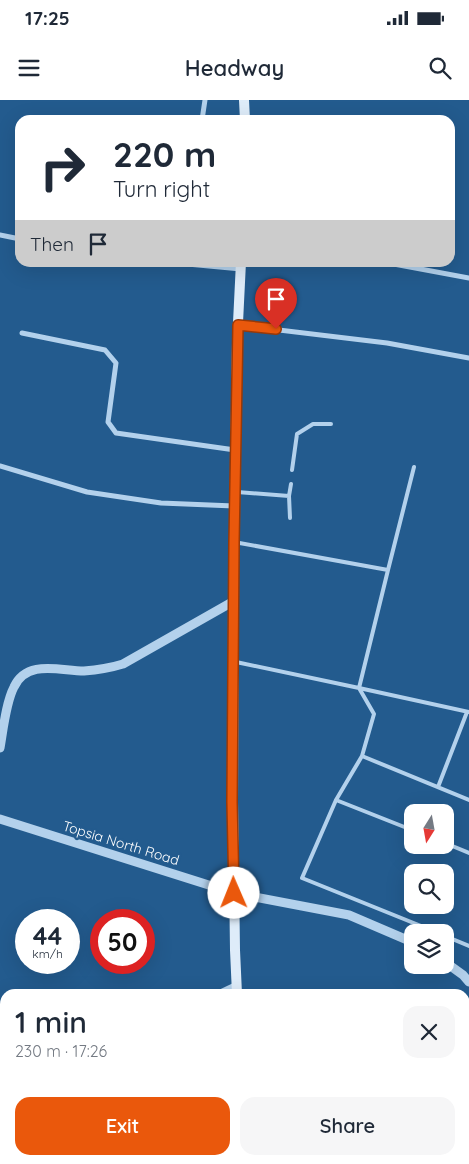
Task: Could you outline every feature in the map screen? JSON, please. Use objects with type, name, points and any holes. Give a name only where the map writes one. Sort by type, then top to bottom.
[{"type":"main road","points":[[244,100],[245,115]]},
{"type":"main road","points":[[237,989],[232,802],[234,542],[241,267]]},
{"type":"street","points":[[203,115],[205,100]]},
{"type":"street","points":[[0,236],[15,238]]},
{"type":"street","points":[[410,267],[469,278]]},
{"type":"street","points":[[238,325],[387,343],[469,358]]},
{"type":"street","points":[[22,333],[105,350],[116,363],[108,422],[116,432],[236,450]]},
{"type":"street","points":[[0,466],[87,492],[162,504],[235,506]]},
{"type":"street","points":[[0,748],[9,700],[13,688],[20,677],[32,671],[49,668],[82,671],[107,669],[123,664],[234,601]]},
{"type":"street","name":"Topsia North Road","points":[[0,819],[234,893],[349,914],[404,938]]},
{"type":"street","points":[[454,967],[466,973],[469,982]]},
{"type":"lane","points":[[292,470],[296,434],[313,424],[331,424]]},
{"type":"lane","points":[[414,467],[359,688],[374,714],[362,756],[336,800],[302,878],[416,924]]},
{"type":"lane","points":[[290,518],[291,484]]},
{"type":"lane","points":[[235,492],[290,496]]},
{"type":"lane","points":[[234,542],[388,570]]},
{"type":"lane","points":[[233,662],[468,712],[438,787]]},
{"type":"lane","points":[[362,756],[469,800]]},
{"type":"lane","points":[[336,800],[404,827]]},
{"type":"lane","points":[[454,847],[469,853]]},
{"type":"lane","points":[[454,940],[469,946]]},
{"type":"route","points":[[234,893],[232,802],[238,325],[276,329]]}]
